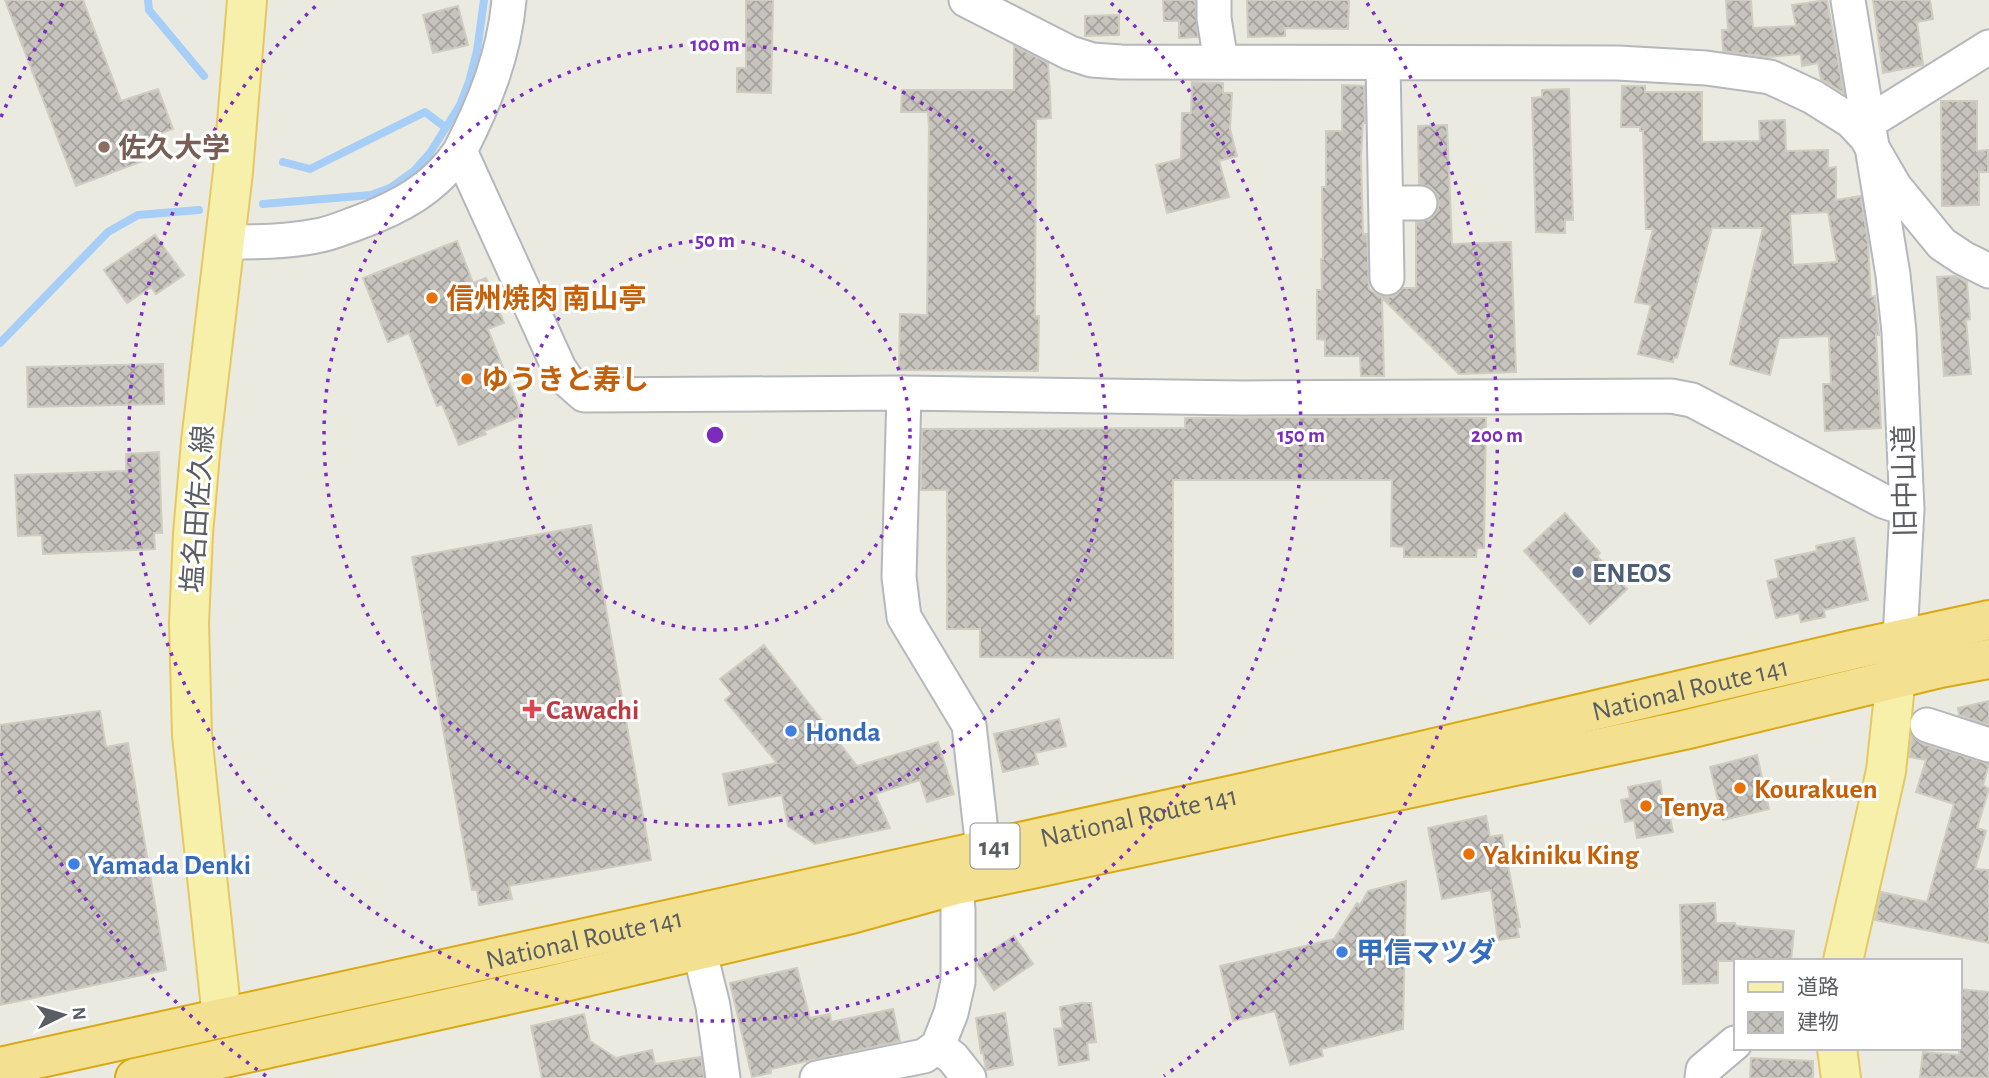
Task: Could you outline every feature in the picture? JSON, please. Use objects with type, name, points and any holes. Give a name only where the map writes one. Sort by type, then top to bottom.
[{"type":"highway","name":"National Route 141","points":[[0,1067],[1264,788],[1989,620]]},
{"type":"highway","name":"National Route 141","points":[[135,1078],[229,1068],[543,987],[851,914],[956,885],[1684,730],[1989,659]]},
{"type":"main road","name":"塩名田佐久線","points":[[222,1018],[192,735],[188,647],[193,534],[201,442],[233,172],[247,0]]},
{"type":"main road","name":"旧中山道","points":[[1843,959],[1886,771],[1900,639]]},
{"type":"main road","points":[[1836,1050],[1841,1078]]},
{"type":"street","points":[[225,242],[316,236],[390,211],[435,180],[460,150],[488,93],[500,59],[509,0]]},
{"type":"street","points":[[966,0],[1070,53],[1092,60],[1618,63],[1738,71],[1770,78],[1813,97],[1869,132],[1895,187],[1942,244],[1989,271]]},
{"type":"street","points":[[1214,0],[1221,62]]},
{"type":"street","name":"旧中山道","points":[[1847,0],[1895,286],[1907,509],[1900,639]]},
{"type":"street","points":[[1869,132],[1880,116],[1989,47]]},
{"type":"street","points":[[1383,63],[1387,278]]},
{"type":"street","points":[[460,150],[559,368],[567,380],[584,395],[904,393],[1242,398],[1671,396],[1692,400],[1883,501],[1907,509]]},
{"type":"street","points":[[1386,203],[1420,203]]},
{"type":"street","points":[[904,393],[900,577],[904,617],[970,725],[983,849]]},
{"type":"street","points":[[1927,725],[1989,745]]},
{"type":"street","points":[[817,1078],[924,1056],[938,1046],[951,1013],[958,982],[956,885]]},
{"type":"street","points":[[699,949],[713,1006],[723,1078]]},
{"type":"street","points":[[222,1018],[229,1068]]},
{"type":"street","points":[[1702,1078],[1703,1070],[1734,1044]]},
{"type":"street","points":[[938,1046],[953,1058],[969,1078]]},
{"type":"building","points":[[5,0],[83,0],[121,101],[158,89],[173,129],[136,142],[143,161],[76,186]]},
{"type":"building","points":[[746,0],[773,0],[771,93],[737,92],[737,68],[746,68]]},
{"type":"building","points":[[1163,0],[1195,0],[1198,37],[1179,38],[1179,21],[1164,21]]},
{"type":"building","points":[[1247,0],[1349,0],[1348,29],[1285,28],[1285,36],[1248,37]]},
{"type":"building","points":[[1726,0],[1751,0],[1753,28],[1796,26],[1792,5],[1827,0],[1844,93],[1821,79],[1818,63],[1802,66],[1801,54],[1768,57],[1723,51],[1722,30],[1728,30]]},
{"type":"building","points":[[1873,0],[1930,0],[1933,19],[1917,22],[1923,65],[1883,73]]},
{"type":"building","points":[[458,6],[468,45],[433,53],[423,15]]},
{"type":"building","points":[[1119,15],[1119,35],[1085,36],[1085,16]]},
{"type":"building","points":[[1014,46],[1048,63],[1051,118],[1036,119],[1035,316],[1039,316],[1038,371],[899,370],[900,314],[927,315],[928,112],[901,112],[902,90],[1014,90]]},
{"type":"building","points":[[1192,82],[1223,83],[1223,93],[1232,93],[1230,129],[1237,156],[1219,161],[1229,197],[1167,213],[1156,165],[1181,159],[1182,113],[1191,113]]},
{"type":"building","points":[[1342,85],[1364,86],[1365,123],[1361,157],[1363,234],[1367,234],[1369,289],[1388,297],[1396,295],[1403,288],[1416,288],[1416,222],[1430,219],[1439,204],[1437,194],[1430,187],[1419,184],[1418,126],[1447,125],[1452,244],[1511,242],[1516,372],[1459,374],[1382,298],[1384,376],[1361,376],[1360,356],[1325,356],[1325,340],[1317,339],[1317,290],[1322,290],[1322,187],[1326,187],[1326,131],[1342,131]]},
{"type":"building","points":[[1622,86],[1645,86],[1645,92],[1702,92],[1702,142],[1760,141],[1759,121],[1785,120],[1786,151],[1828,150],[1828,168],[1836,167],[1836,200],[1861,196],[1868,243],[1871,297],[1875,296],[1879,335],[1876,335],[1881,428],[1825,431],[1823,384],[1831,384],[1829,336],[1779,338],[1770,375],[1730,364],[1763,228],[1712,228],[1677,358],[1674,357],[1673,362],[1638,354],[1651,305],[1635,302],[1653,229],[1646,229],[1643,131],[1640,131],[1640,127],[1621,127]],"holes":[[[1828,212],[1837,262],[1793,265],[1790,214]]]},
{"type":"building","points":[[1569,89],[1573,220],[1565,220],[1565,233],[1536,232],[1532,98],[1542,97],[1542,90]]},
{"type":"building","points":[[1941,101],[1977,101],[1977,151],[1988,150],[1988,172],[1979,172],[1979,205],[1942,206]]},
{"type":"building","points":[[155,235],[184,275],[156,294],[151,287],[127,303],[104,270]]},
{"type":"building","points":[[457,241],[473,283],[486,278],[504,323],[488,329],[522,416],[484,431],[486,434],[459,445],[442,404],[437,406],[409,333],[388,342],[363,278]]},
{"type":"building","points":[[1955,276],[1967,282],[1970,319],[1966,320],[1971,374],[1944,376],[1937,277]]},
{"type":"building","points":[[163,364],[164,404],[28,407],[27,367]]},
{"type":"building","points":[[1185,418],[1486,418],[1484,548],[1477,548],[1476,557],[1404,557],[1404,547],[1391,546],[1392,480],[1173,480],[1173,658],[980,657],[980,629],[947,629],[947,490],[921,490],[922,429],[1185,428]]},
{"type":"building","points":[[159,452],[162,533],[154,533],[155,549],[43,554],[42,535],[18,536],[15,475],[126,471],[126,454]]},
{"type":"building","name":"ENEOS","points":[[1565,513],[1600,553],[1597,556],[1627,589],[1590,624],[1524,551]]},
{"type":"building","name":"Cawachi","points":[[591,525],[651,860],[509,886],[512,899],[479,905],[477,890],[472,890],[412,557]]},
{"type":"building","points":[[1854,538],[1868,600],[1824,610],[1825,617],[1801,622],[1799,613],[1776,618],[1767,581],[1779,578],[1775,560],[1817,551],[1816,546]]},
{"type":"building","name":"Honda","points":[[764,645],[857,766],[938,742],[954,794],[927,802],[920,780],[875,794],[890,828],[815,844],[788,826],[782,795],[729,805],[723,774],[777,763],[725,700],[732,694],[720,679]]},
{"type":"building","points":[[1989,701],[1989,725],[1959,715],[1958,708]]},
{"type":"building","name":"Yamada Denki","points":[[100,711],[106,747],[128,743],[166,970],[0,1005],[0,725]]},
{"type":"building","points":[[1059,719],[1066,746],[1035,753],[1038,764],[1003,772],[994,734]]},
{"type":"building","points":[[1912,736],[1921,743],[1989,764],[1983,785],[1989,789],[1977,828],[1986,831],[1975,869],[1989,870],[1989,943],[1875,920],[1881,892],[1927,902],[1954,804],[1916,792],[1926,760],[1909,757]]},
{"type":"building","name":"Kourakuen","points":[[1757,755],[1769,809],[1723,820],[1710,767]]},
{"type":"building","name":"Tenya","points":[[1660,781],[1673,832],[1637,838],[1634,820],[1625,822],[1621,800],[1630,798],[1628,787]]},
{"type":"building","name":"Yakiniku King","points":[[1486,816],[1490,837],[1502,835],[1520,927],[1517,927],[1519,937],[1498,940],[1491,890],[1442,899],[1428,828]]},
{"type":"building","name":"甲信マツダ","points":[[1406,881],[1403,1029],[1321,1049],[1323,1056],[1290,1065],[1275,1011],[1233,1021],[1220,966],[1334,939],[1368,891]]},
{"type":"building","points":[[1715,903],[1716,923],[1794,931],[1791,959],[1718,961],[1718,983],[1683,984],[1680,905]]},
{"type":"building","points":[[1014,936],[1033,964],[994,990],[977,961]]},
{"type":"building","points":[[797,968],[810,1018],[830,1014],[831,1022],[893,1009],[900,1041],[771,1069],[771,1073],[752,1077],[730,983]]},
{"type":"building","points":[[1961,989],[1989,992],[1989,1078],[1920,1077],[1923,1052],[1959,1055]]},
{"type":"building","points":[[1091,1003],[1096,1042],[1087,1043],[1089,1060],[1059,1065],[1054,1029],[1063,1028],[1060,1007]]},
{"type":"building","points":[[1005,1013],[1013,1065],[986,1070],[976,1018]]},
{"type":"building","points":[[584,1014],[590,1041],[616,1058],[652,1050],[655,1064],[701,1057],[704,1078],[542,1078],[531,1026]]},
{"type":"building","points":[[1751,1058],[1813,1061],[1813,1078],[1750,1078]]},
{"type":"waterway","points":[[148,0],[149,10],[204,76]]},
{"type":"waterway","points":[[263,204],[371,195],[390,188],[414,171],[430,153],[460,105],[477,51],[484,0]]},
{"type":"waterway","points":[[283,162],[310,169],[425,112],[445,127]]},
{"type":"waterway","points":[[0,343],[108,232],[138,215],[199,210]]},
{"type":"place","name":"佐久大学","points":[[104,147]]},
{"type":"place","name":"信州焼肉 南山亭","points":[[432,298]]},
{"type":"place","name":"ゆうきと寿し","points":[[467,379]]},
{"type":"place","name":"ENEOS","points":[[1578,572]]},
{"type":"place","name":"Cawachi","points":[[532,709]]},
{"type":"place","name":"Honda","points":[[791,731]]},
{"type":"place","name":"Kourakuen","points":[[1740,788]]},
{"type":"place","name":"Tenya","points":[[1646,806]]},
{"type":"place","name":"Yakiniku King","points":[[1469,854]]},
{"type":"place","name":"Yamada Denki","points":[[74,864]]},
{"type":"place","name":"甲信マツダ","points":[[1342,952]]}]
